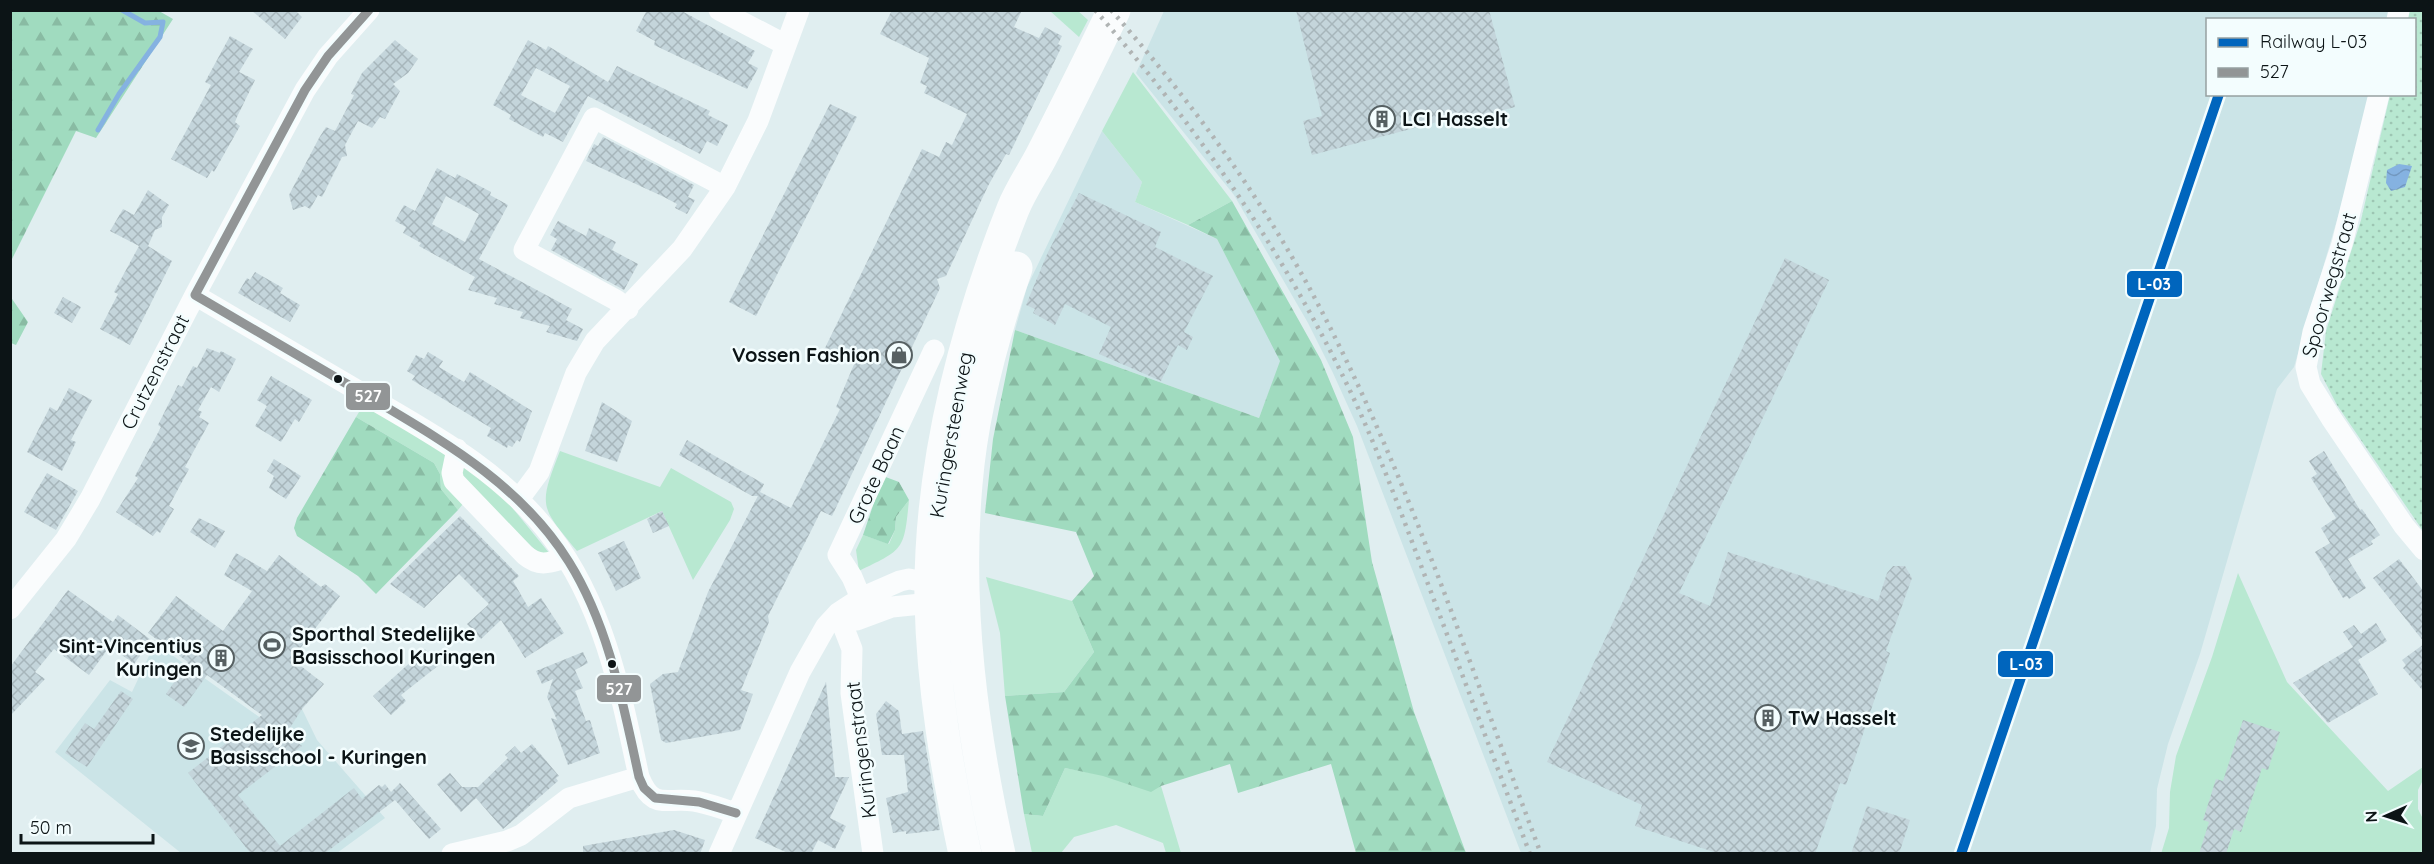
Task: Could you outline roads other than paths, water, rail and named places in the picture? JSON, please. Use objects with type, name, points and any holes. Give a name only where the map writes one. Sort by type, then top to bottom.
[{"type":"main road","name":"Kuringersteenweg","points":[[965,854],[940,726],[931,593],[939,483],[952,405],[970,329],[1014,207],[1114,10]]},
{"type":"main road","name":"Kuringersteenweg","points":[[999,854],[982,780],[973,714],[963,589],[966,484],[979,397],[1003,306],[1032,222],[1134,10]]},
{"type":"street","name":"Crutzenstraat","points":[[10,609],[66,539],[90,499],[195,295],[305,90],[328,56],[369,10]]},
{"type":"street","points":[[719,10],[786,45]]},
{"type":"street","points":[[519,499],[539,472],[576,373],[595,341],[628,309],[682,249],[725,187],[758,121],[799,10]]},
{"type":"street","name":"Spoorwegstraat","points":[[2379,96],[2342,244],[2313,332],[2306,368],[2310,384],[2331,418],[2404,526],[2424,550]]},
{"type":"street","points":[[628,309],[616,300],[524,250],[594,118],[725,187]]},
{"type":"street","points":[[195,295],[457,449],[519,499],[551,536],[589,602],[610,654],[644,790],[653,799],[703,803],[736,813]]},
{"type":"street","name":"Grote Baan","points":[[864,606],[838,555],[934,350]]},
{"type":"street","points":[[457,449],[452,473],[454,481],[525,555],[533,562],[546,564],[565,558]]},
{"type":"street","points":[[718,854],[811,653],[826,626],[909,579],[931,593],[963,589]]},
{"type":"street","name":"Kuringenstraat","points":[[842,619],[852,649],[851,693],[873,854]]},
{"type":"street","points":[[452,854],[507,841],[521,835],[568,798],[639,777]]},
{"type":"water","points":[[2399,164],[2412,166],[2405,187],[2391,191],[2386,183],[2387,170]]},
{"type":"waterway","points":[[98,130],[119,94],[160,37],[163,22],[145,23],[122,10]]},
{"type":"railway","points":[[1095,10],[1169,100],[1238,195],[1299,293],[1327,344],[1383,466],[1530,854]]},
{"type":"railway","points":[[1111,10],[1198,116],[1250,190],[1320,308],[1353,373],[1411,508],[1541,854]]},
{"type":"rail line","name":"L-03","points":[[1961,854],[2218,96]]},
{"type":"place","name":"LCI Hasselt","points":[[1382,119]]},
{"type":"place","name":"Vossen Fashion","points":[[899,355]]},
{"type":"place","name":"Sporthal Stedelijke Basisschool Kuringen","points":[[272,645]]},
{"type":"place","name":"Sint-Vincentius Kuringen","points":[[221,658]]},
{"type":"place","name":"TW Hasselt","points":[[1768,718]]},
{"type":"place","name":"Stedelijke Basisschool - Kuringen","points":[[191,746]]}]
